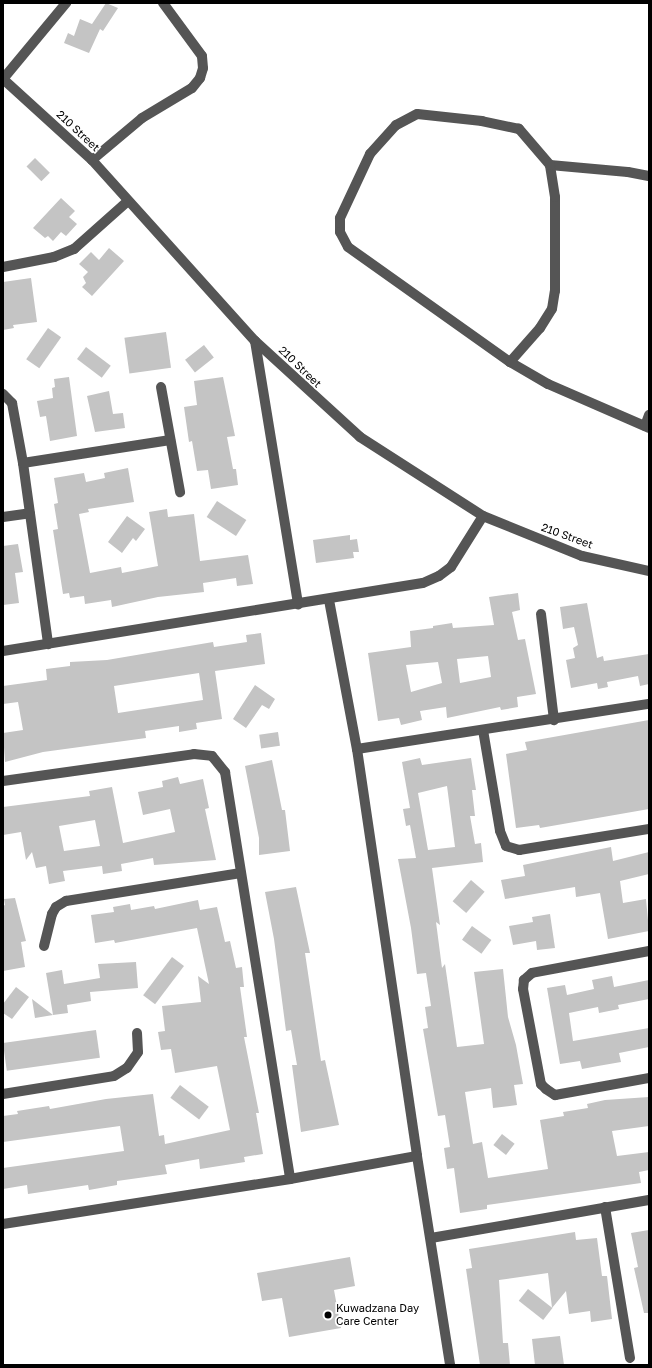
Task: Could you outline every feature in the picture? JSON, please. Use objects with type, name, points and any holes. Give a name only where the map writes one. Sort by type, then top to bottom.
[{"type":"street","points":[[3,79],[66,3]]},
{"type":"street","points":[[92,160],[142,118],[192,88],[200,78],[203,68],[202,56],[163,3]]},
{"type":"street","name":"210 Street","points":[[3,79],[92,160],[127,202],[256,341],[360,437],[483,516],[582,556],[649,571]]},
{"type":"street","points":[[510,362],[540,328],[552,308],[555,291],[555,197],[550,166],[519,129],[482,122],[417,114],[396,125],[370,154],[340,218],[340,232],[348,247],[510,362],[548,384],[647,427],[649,415]]},
{"type":"street","points":[[550,166],[628,172],[649,176]]},
{"type":"street","points":[[3,267],[54,257],[74,249],[127,202]]},
{"type":"street","points":[[256,341],[298,605]]},
{"type":"street","points":[[161,387],[180,492]]},
{"type":"street","points":[[3,394],[12,403],[23,463],[48,644]]},
{"type":"street","points":[[23,463],[170,440]]},
{"type":"street","points":[[3,517],[30,513]]},
{"type":"street","points":[[3,651],[329,600],[423,583],[439,576],[451,567],[483,516]]},
{"type":"street","points":[[329,600],[357,748],[417,1156],[450,1365]]},
{"type":"street","points":[[541,614],[554,720]]},
{"type":"street","points":[[357,748],[554,720],[649,704]]},
{"type":"street","points":[[483,730],[500,831],[506,846],[520,850],[649,828]]},
{"type":"street","points":[[3,781],[194,754],[212,756],[225,772],[290,1179]]},
{"type":"street","points":[[44,946],[52,914],[56,907],[66,901],[241,873]]},
{"type":"street","points":[[649,951],[532,973],[524,980],[523,989],[541,1084],[546,1090],[555,1095],[649,1078]]},
{"type":"street","points":[[3,1094],[114,1076],[127,1068],[138,1052],[137,1033]]},
{"type":"street","points":[[3,1224],[290,1179],[417,1156]]},
{"type":"street","points":[[431,1238],[649,1200]]},
{"type":"street","points":[[605,1207],[630,1358]]},
{"type":"building","points":[[106,3],[118,8],[103,31],[100,29],[89,53],[64,43],[68,33],[74,36],[80,19],[92,24]]},
{"type":"building","points":[[35,158],[50,173],[41,181],[27,166]]},
{"type":"building","points":[[61,198],[75,211],[69,217],[77,224],[66,236],[61,232],[53,241],[48,236],[45,238],[33,228]]},
{"type":"building","points":[[109,248],[124,261],[92,296],[82,287],[86,283],[83,277],[88,272],[79,264],[91,252],[99,260]]},
{"type":"building","points":[[31,278],[37,322],[13,325],[14,328],[3,330],[3,282]]},
{"type":"building","points":[[48,328],[61,337],[39,368],[26,359]]},
{"type":"building","points":[[166,332],[171,368],[129,373],[124,338]]},
{"type":"building","points":[[204,345],[214,358],[195,372],[185,360]]},
{"type":"building","points":[[86,347],[111,366],[102,378],[77,359]]},
{"type":"building","points":[[69,377],[77,436],[50,441],[46,416],[40,417],[37,401],[53,398],[52,388],[55,387],[54,379]]},
{"type":"building","points":[[223,377],[235,436],[227,437],[233,469],[236,469],[238,485],[211,489],[208,470],[197,471],[192,441],[189,442],[184,407],[197,405],[194,381]]},
{"type":"building","points":[[109,391],[113,414],[123,413],[125,428],[95,432],[87,396]]},
{"type":"building","points":[[128,468],[134,502],[88,509],[89,512],[79,514],[90,573],[121,567],[122,573],[158,566],[149,512],[167,509],[168,517],[194,514],[200,561],[248,555],[253,584],[237,586],[236,578],[203,583],[204,592],[158,597],[112,607],[111,600],[85,604],[84,596],[70,598],[69,593],[63,594],[53,530],[58,529],[54,504],[58,503],[54,478],[84,473],[86,482],[105,478],[104,473]]},
{"type":"building","points":[[217,501],[246,520],[236,536],[207,517]]},
{"type":"building","points":[[127,516],[145,529],[136,541],[133,538],[122,553],[108,542]]},
{"type":"building","points":[[350,535],[350,540],[357,539],[359,552],[353,552],[354,558],[316,563],[313,540]]},
{"type":"building","points":[[18,544],[23,572],[15,573],[19,603],[3,605],[3,546]]},
{"type":"building","points":[[518,593],[520,610],[512,612],[518,640],[525,639],[536,694],[517,697],[518,707],[501,710],[500,707],[447,718],[446,707],[420,711],[422,720],[401,725],[399,718],[378,721],[368,653],[411,647],[410,631],[433,628],[433,626],[452,623],[453,628],[494,625],[489,597]],"holes":[[[488,656],[491,677],[460,683],[457,659]],[[438,662],[442,683],[411,692],[406,665]]]},
{"type":"building","points":[[587,603],[597,658],[603,656],[604,661],[649,654],[649,684],[640,686],[638,676],[607,682],[608,687],[598,689],[597,683],[571,688],[566,660],[575,658],[573,648],[578,645],[574,627],[563,629],[560,607]]},
{"type":"building","points":[[261,633],[265,664],[215,671],[222,719],[196,723],[197,729],[179,732],[179,726],[145,731],[146,738],[43,752],[5,762],[3,733],[23,730],[18,702],[3,704],[3,686],[47,680],[46,669],[70,666],[70,662],[107,660],[213,642],[214,647],[247,642],[246,635]],"holes":[[[199,673],[203,700],[118,713],[114,686]]]},
{"type":"building","points":[[255,685],[275,699],[269,709],[262,705],[246,728],[233,719]]},
{"type":"building","points":[[649,720],[649,809],[540,828],[539,825],[516,828],[506,754],[527,750],[525,742]]},
{"type":"building","points":[[278,732],[280,746],[261,749],[259,735]]},
{"type":"building","points":[[420,758],[422,765],[471,758],[476,790],[472,790],[475,816],[470,816],[475,844],[481,843],[483,862],[432,868],[440,925],[436,922],[442,968],[445,964],[457,1047],[484,1044],[474,972],[503,969],[508,1017],[516,1045],[523,1084],[514,1085],[517,1105],[493,1108],[491,1088],[465,1092],[473,1144],[482,1142],[488,1178],[548,1169],[540,1120],[564,1116],[563,1112],[588,1108],[587,1104],[605,1100],[649,1097],[649,1126],[612,1131],[617,1156],[649,1152],[649,1170],[639,1172],[641,1183],[487,1205],[487,1209],[460,1213],[454,1168],[447,1169],[444,1148],[450,1147],[445,1115],[438,1116],[423,1029],[428,1028],[425,1007],[431,1006],[426,973],[417,974],[411,928],[398,859],[416,858],[410,825],[406,826],[403,809],[410,808],[402,762]],"holes":[[[447,786],[455,847],[428,850],[418,793]]]},
{"type":"building","points":[[272,760],[282,810],[285,810],[290,851],[259,855],[259,838],[245,766]]},
{"type":"building","points":[[178,777],[180,784],[203,779],[209,808],[205,809],[216,860],[154,865],[153,858],[121,864],[122,871],[103,874],[102,866],[63,871],[65,881],[49,884],[46,866],[36,868],[32,852],[26,860],[21,832],[3,835],[3,807],[90,796],[89,791],[112,787],[123,843],[175,832],[170,809],[143,815],[138,792],[163,787],[162,781]],"holes":[[[95,820],[100,846],[64,851],[59,826]]]},
{"type":"building","points":[[611,847],[613,861],[649,852],[649,874],[620,881],[623,903],[646,899],[649,931],[608,939],[600,893],[576,897],[575,887],[505,899],[501,880],[525,876],[523,865]]},
{"type":"building","points":[[471,880],[485,892],[466,913],[453,901]]},
{"type":"building","points":[[296,887],[310,953],[305,953],[321,1061],[325,1060],[339,1125],[301,1132],[292,1065],[297,1065],[291,1030],[286,1031],[274,939],[265,892]]},
{"type":"building","points":[[15,898],[26,941],[21,942],[25,967],[3,971],[4,899]]},
{"type":"building","points":[[198,900],[200,910],[217,907],[225,942],[230,941],[236,968],[242,967],[244,987],[240,987],[247,1037],[244,1037],[259,1113],[256,1113],[263,1154],[244,1157],[245,1162],[200,1169],[199,1159],[165,1165],[167,1174],[117,1181],[117,1185],[89,1190],[88,1185],[28,1194],[27,1185],[3,1189],[3,1168],[124,1151],[120,1126],[3,1142],[3,1116],[18,1114],[17,1111],[49,1106],[50,1109],[106,1099],[153,1094],[159,1136],[164,1135],[165,1144],[230,1130],[217,1066],[175,1073],[171,1049],[161,1050],[158,1032],[165,1031],[162,1006],[201,1002],[198,976],[209,984],[197,928],[115,943],[114,940],[95,943],[91,915],[114,912],[113,907],[130,904],[131,910],[154,906],[155,909]]},
{"type":"building","points":[[550,914],[555,948],[537,950],[536,941],[513,945],[509,926],[533,922],[532,917]]},
{"type":"building","points":[[472,926],[491,940],[481,954],[462,940]]},
{"type":"building","points":[[172,957],[184,966],[155,1004],[143,995]]},
{"type":"building","points":[[136,962],[138,988],[90,992],[91,1001],[67,1005],[68,1013],[53,1015],[46,973],[62,970],[64,984],[100,978],[98,964]]},
{"type":"building","points":[[612,976],[614,987],[649,980],[649,999],[618,1005],[619,1009],[599,1013],[598,1007],[569,1013],[573,1041],[649,1028],[649,1047],[619,1053],[621,1062],[582,1069],[580,1061],[560,1064],[547,988],[565,985],[567,995],[594,989],[592,980]]},
{"type":"building","points":[[16,987],[29,997],[12,1019],[3,1013],[3,1004]]},
{"type":"building","points":[[32,999],[53,1015],[35,1018]]},
{"type":"building","points":[[96,1030],[100,1058],[7,1071],[3,1043]]},
{"type":"building","points":[[180,1085],[209,1107],[199,1119],[170,1098]]},
{"type":"building","points":[[502,1134],[515,1144],[506,1155],[493,1145]]},
{"type":"building","points":[[649,1230],[649,1313],[644,1313],[634,1268],[638,1267],[631,1233]]},
{"type":"building","points":[[575,1232],[576,1240],[597,1238],[602,1276],[607,1276],[612,1319],[591,1322],[590,1311],[569,1314],[566,1291],[552,1308],[548,1273],[499,1280],[503,1343],[508,1343],[510,1365],[480,1365],[466,1269],[472,1268],[469,1249]]},
{"type":"building","points":[[350,1257],[355,1286],[334,1290],[341,1328],[289,1337],[282,1298],[262,1301],[257,1273]]},
{"type":"building","points":[[528,1289],[552,1308],[543,1320],[519,1301]]},
{"type":"building","points":[[560,1336],[564,1365],[535,1365],[532,1339]]},
{"type":"place","name":"Kuwadzana Day Care Center","points":[[328,1315]]}]
